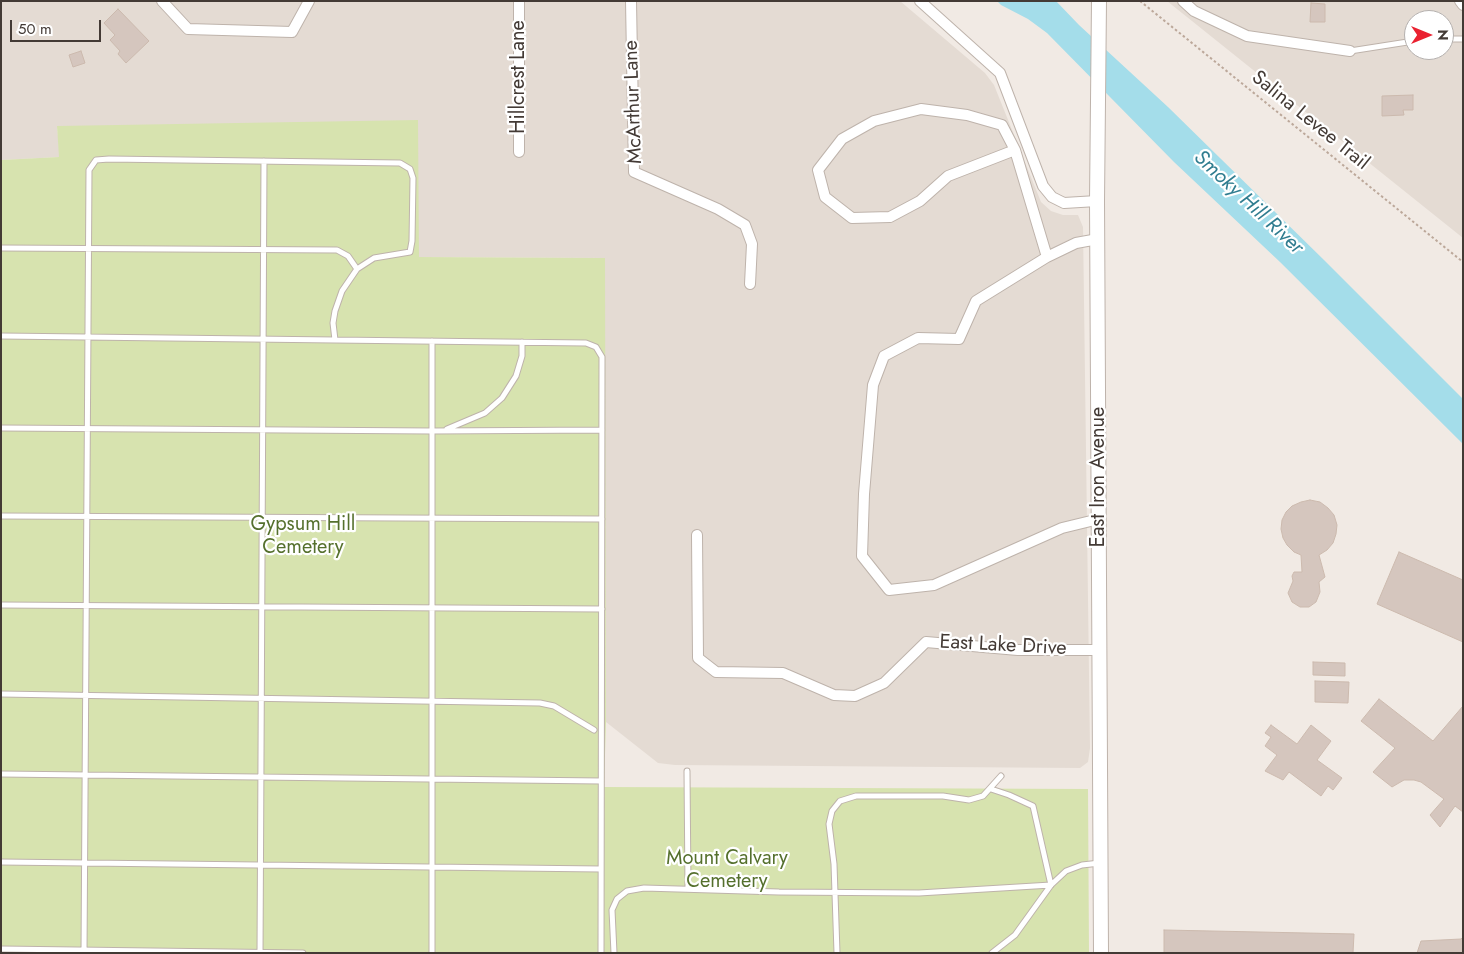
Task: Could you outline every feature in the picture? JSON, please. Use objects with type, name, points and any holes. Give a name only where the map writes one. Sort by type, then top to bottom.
[{"type":"street","points":[[162,1],[188,29],[292,32],[310,1]]},
{"type":"street","name":"Hillcrest Lane","points":[[519,1],[519,152]]},
{"type":"street","name":"McArthur Lane","points":[[631,1],[634,172],[718,209],[745,225],[752,244],[750,284]]},
{"type":"street","points":[[920,1],[1000,73],[1043,186],[1052,197],[1064,203],[1098,201]]},
{"type":"street","name":"East Iron Avenue","points":[[1099,1],[1101,953]]},
{"type":"street","points":[[1183,1],[1194,11],[1247,36],[1350,51]]},
{"type":"street","points":[[1460,1],[1463,5]]},
{"type":"street","points":[[1015,150],[948,176],[920,201],[890,217],[852,218],[825,197],[818,170],[842,139],[874,122],[920,109],[967,115],[1002,125],[1015,150],[1047,256]]},
{"type":"street","points":[[1098,239],[1076,243],[1047,256],[976,301],[959,339],[918,338],[884,356],[873,386],[864,494],[862,556],[889,590],[934,585],[1062,528],[1099,519]]},
{"type":"street","name":"East Lake Drive","points":[[696,535],[698,658],[716,672],[783,673],[834,694],[855,696],[884,683],[926,642],[1018,650],[1100,650]]},
{"type":"lane","points":[[1350,51],[1404,43]]},
{"type":"lane","points":[[84,952],[89,170],[96,160],[400,163],[410,169],[413,178],[412,242],[410,252],[374,258],[357,269],[342,291],[335,311],[333,322],[335,340]]},
{"type":"lane","points":[[260,952],[264,161]]},
{"type":"lane","points":[[1,248],[337,250],[348,256],[357,269]]},
{"type":"lane","points":[[1,336],[586,343],[596,347],[602,357],[601,953]]},
{"type":"lane","points":[[432,341],[432,953]]},
{"type":"lane","points":[[443,430],[484,413],[502,398],[516,376],[522,356],[522,342]]},
{"type":"lane","points":[[1,428],[432,431],[602,430]]},
{"type":"lane","points":[[1,516],[602,519]]},
{"type":"lane","points":[[1,605],[602,609]]},
{"type":"lane","points":[[1,694],[540,702],[554,706],[594,730]]},
{"type":"lane","points":[[687,771],[688,889]]},
{"type":"lane","points":[[1,774],[601,781]]},
{"type":"lane","points":[[837,953],[836,892],[828,824],[832,811],[840,801],[856,796],[943,796],[969,800],[983,796],[1001,776]]},
{"type":"lane","points":[[991,789],[1009,794],[1033,806],[1051,885]]},
{"type":"lane","points":[[1,862],[601,869]]},
{"type":"lane","points":[[992,953],[1015,935],[1051,885],[1066,872],[1082,865],[1100,863]]},
{"type":"lane","points":[[614,953],[612,910],[617,899],[627,891],[644,888],[919,893],[1051,885]]},
{"type":"lane","points":[[1,949],[84,952],[302,953]]},
{"type":"path","name":"Salina Levee Trail","points":[[1140,1],[1463,262]]},
{"type":"shaded area","points":[[1,1],[900,1],[985,73],[994,85],[1041,202],[1051,211],[1063,215],[1078,215],[1083,227],[1090,748],[1088,762],[1080,768],[675,765],[658,763],[606,722],[604,258],[419,257],[57,127],[60,157],[1,160]]},
{"type":"shaded area","points":[[1167,1],[1463,1],[1463,238]]},
{"type":"green space","name":"Gypsum Hill Cemetery","points":[[418,120],[419,257],[605,258],[606,722],[604,787],[1088,789],[1089,953],[1,953],[1,160],[59,157],[57,126]]},
{"type":"water","name":"Smoky Hill River","points":[[997,1],[1056,1],[1079,25],[1168,107],[1463,399],[1463,444],[1280,262],[1174,162],[1047,33],[1028,19]]},
{"type":"building","points":[[1311,3],[1325,4],[1325,22],[1310,22]]},
{"type":"building","points":[[118,9],[149,41],[126,63],[118,54],[120,51],[110,40],[115,35],[104,23]]},
{"type":"building","points":[[81,51],[85,63],[73,67],[69,55]]},
{"type":"building","points":[[1413,95],[1413,110],[1403,110],[1404,115],[1382,116],[1382,96]]},
{"type":"building","points":[[1310,500],[1320,502],[1328,508],[1334,515],[1337,525],[1333,543],[1319,555],[1325,577],[1319,582],[1320,592],[1316,602],[1309,607],[1300,607],[1292,602],[1288,593],[1293,581],[1292,576],[1294,572],[1302,572],[1301,555],[1294,552],[1287,545],[1281,529],[1282,520],[1292,506]]},
{"type":"building","points":[[1399,552],[1463,580],[1463,642],[1377,604]]},
{"type":"building","points":[[1313,662],[1345,663],[1345,676],[1313,675]]},
{"type":"building","points":[[1315,681],[1349,682],[1348,703],[1315,702]]},
{"type":"building","points":[[1379,699],[1433,741],[1463,706],[1463,812],[1455,806],[1440,827],[1430,815],[1444,799],[1421,782],[1404,780],[1392,787],[1373,772],[1395,748],[1361,721]]},
{"type":"building","points":[[1271,725],[1297,744],[1311,725],[1331,741],[1317,760],[1342,778],[1333,790],[1328,786],[1321,796],[1289,772],[1283,780],[1265,771],[1277,755],[1265,746],[1271,737],[1265,733]]},
{"type":"building","points":[[1164,930],[1354,934],[1353,953],[1164,953]]},
{"type":"building","points":[[1463,937],[1463,953],[1417,953],[1421,941],[1461,939]]},
{"type":"park label","name":"Mount Calvary Cemetery","points":[[727,870]]}]
